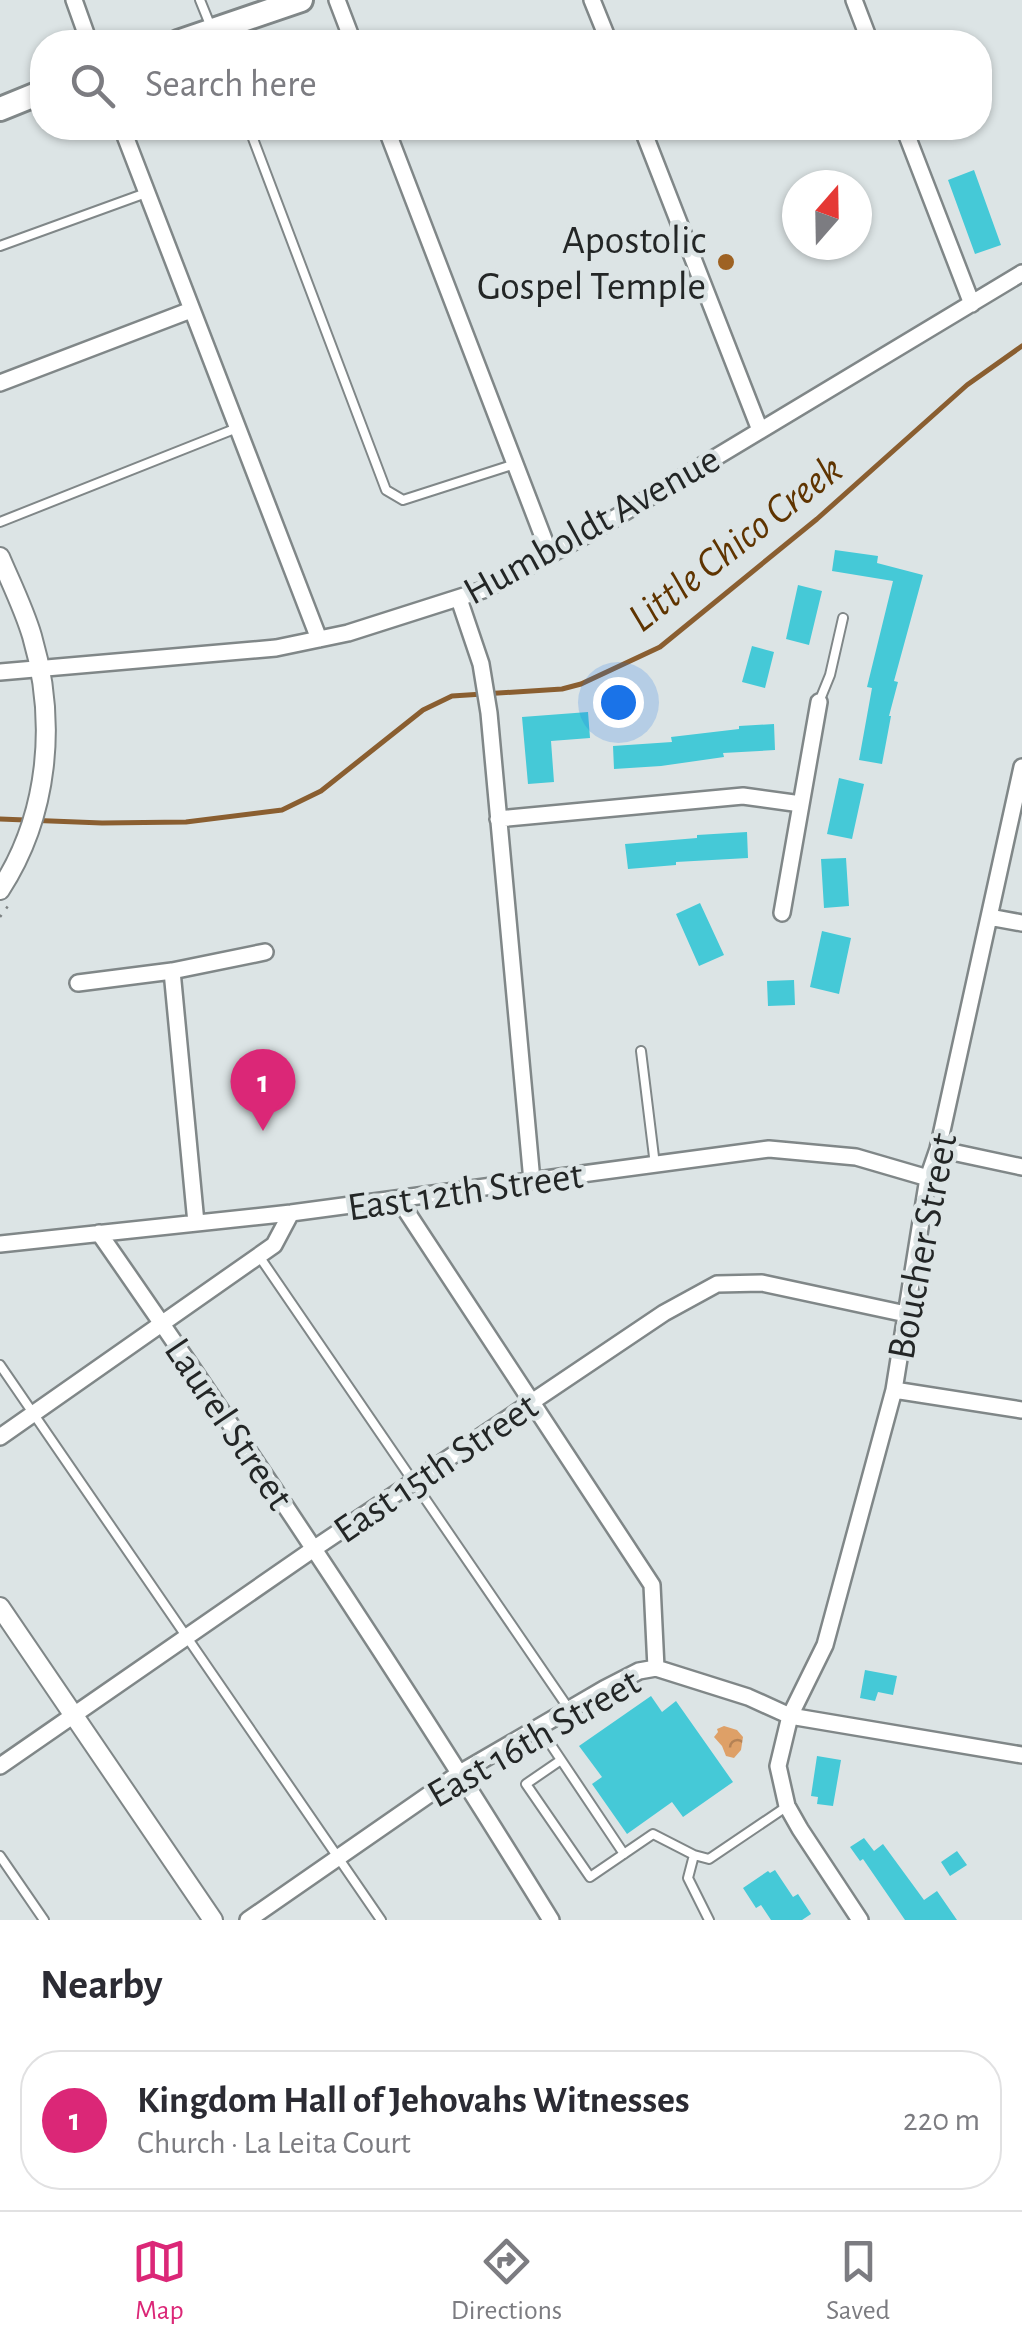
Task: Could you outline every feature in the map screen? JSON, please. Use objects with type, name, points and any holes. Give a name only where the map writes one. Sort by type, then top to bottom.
[{"type":"main road","points":[[231,30],[300,0]]},
{"type":"main road","points":[[0,109],[30,97]]},
{"type":"street","points":[[74,0],[85,30]]},
{"type":"street","points":[[337,0],[348,30]]},
{"type":"street","points":[[592,0],[604,30]]},
{"type":"street","points":[[854,0],[865,30]]},
{"type":"street","points":[[126,140],[320,639]]},
{"type":"street","points":[[391,140],[550,555]]},
{"type":"street","points":[[647,140],[760,430]]},
{"type":"street","points":[[909,140],[972,304]]},
{"type":"street","name":"Humboldt Avenue","points":[[0,672],[276,648],[320,639],[486,589],[590,533],[1022,274]]},
{"type":"street","points":[[0,382],[191,310]]},
{"type":"street","points":[[0,557],[32,633],[47,708],[47,750],[33,819],[0,890]]},
{"type":"street","points":[[459,598],[480,664],[488,713],[532,1181]]},
{"type":"street","points":[[782,913],[819,702]]},
{"type":"street","name":"Boucher Street","points":[[787,1806],[778,1766],[790,1716],[825,1645],[894,1390],[928,1178],[938,1149],[1022,768]]},
{"type":"street","points":[[498,819],[743,796],[801,804]]},
{"type":"street","points":[[989,917],[1022,923]]},
{"type":"street","points":[[78,983],[172,971],[265,952]]},
{"type":"street","points":[[172,971],[196,1223]]},
{"type":"street","points":[[938,1149],[1022,1167]]},
{"type":"street","name":"East 12th Street","points":[[0,1244],[399,1200],[769,1150],[856,1157],[928,1178]]},
{"type":"street","points":[[399,1200],[652,1586],[656,1668]]},
{"type":"street","points":[[0,1437],[274,1245],[291,1213]]},
{"type":"street","name":"Laurel Street","points":[[99,1233],[315,1548],[550,1920]]},
{"type":"street","name":"East 15th Street","points":[[0,1766],[664,1312],[717,1284],[762,1283],[906,1314]]},
{"type":"street","points":[[894,1390],[1022,1410]]},
{"type":"street","points":[[0,1607],[212,1920]]},
{"type":"street","name":"East 16th Street","points":[[248,1920],[460,1772],[569,1709],[639,1672],[656,1668],[748,1697],[790,1716],[1022,1755]]},
{"type":"street","points":[[787,1806],[860,1920]]},
{"type":"lane","points":[[200,0],[212,30]]},
{"type":"lane","points":[[254,140],[386,490],[403,500],[514,464]]},
{"type":"lane","points":[[0,246],[146,193]]},
{"type":"lane","points":[[0,522],[237,428]]},
{"type":"lane","points":[[819,702],[830,675],[843,618]]},
{"type":"lane","points":[[641,1050],[655,1164]]},
{"type":"lane","points":[[259,1256],[569,1709]]},
{"type":"lane","points":[[0,1365],[380,1920]]},
{"type":"lane","points":[[539,1727],[624,1854]]},
{"type":"lane","points":[[561,1760],[526,1784],[590,1878],[653,1834],[710,1859],[787,1806]]},
{"type":"lane","points":[[694,1855],[688,1878],[708,1920]]},
{"type":"lane","points":[[0,1856],[44,1920]]},
{"type":"green space","points":[[724,1726],[737,1730],[743,1737],[741,1750],[734,1758],[726,1756],[714,1737],[717,1729]]},
{"type":"building","points":[[974,170],[1001,245],[975,254],[948,180]]},
{"type":"building","points":[[835,550],[878,556],[877,563],[923,575],[894,681],[898,682],[882,764],[859,760],[872,688],[867,687],[893,581],[832,571]]},
{"type":"building","points":[[798,585],[822,591],[809,645],[786,639]]},
{"type":"building","points":[[752,646],[774,652],[765,688],[742,682]]},
{"type":"building","points":[[588,712],[590,738],[551,741],[554,782],[528,784],[522,717]]},
{"type":"building","points":[[774,724],[775,750],[723,753],[724,757],[614,769],[613,746],[672,742],[671,737]]},
{"type":"building","points":[[839,778],[864,784],[852,839],[827,834]]},
{"type":"building","points":[[747,832],[748,858],[628,869],[625,844]]},
{"type":"building","points":[[846,858],[849,906],[824,908],[821,859]]},
{"type":"building","points":[[700,903],[724,955],[699,966],[676,914]]},
{"type":"building","points":[[822,931],[851,938],[839,994],[810,987]]},
{"type":"building","points":[[794,980],[795,1005],[768,1006],[767,981]]},
{"type":"building","points":[[865,1670],[897,1676],[893,1695],[878,1692],[875,1701],[860,1698]]},
{"type":"building","points":[[651,1696],[662,1712],[676,1701],[733,1782],[683,1817],[672,1802],[627,1834],[592,1784],[602,1777],[579,1746]]},
{"type":"building","points":[[817,1756],[841,1760],[833,1806],[817,1804],[818,1797],[811,1796]]},
{"type":"building","points":[[864,1838],[874,1851],[883,1844],[924,1900],[937,1891],[957,1920],[905,1920],[863,1859],[860,1861],[850,1847]]},
{"type":"building","points":[[957,1851],[967,1865],[950,1876],[941,1862]]},
{"type":"building","points":[[775,1870],[793,1897],[798,1894],[811,1914],[802,1920],[771,1920],[761,1905],[756,1908],[743,1888]]},
{"type":"waterway","name":"Little Chico Creek","points":[[0,819],[186,822],[282,810],[321,791],[423,710],[452,696],[562,689],[581,684],[660,647],[817,519],[967,385],[1022,346]]},
{"type":"place","name":"Apostolic Gospel Temple","points":[[726,262]]},
{"type":"place","name":"Kingdom Hall of Jehovahs Witnesses","points":[[263,1131]]}]
